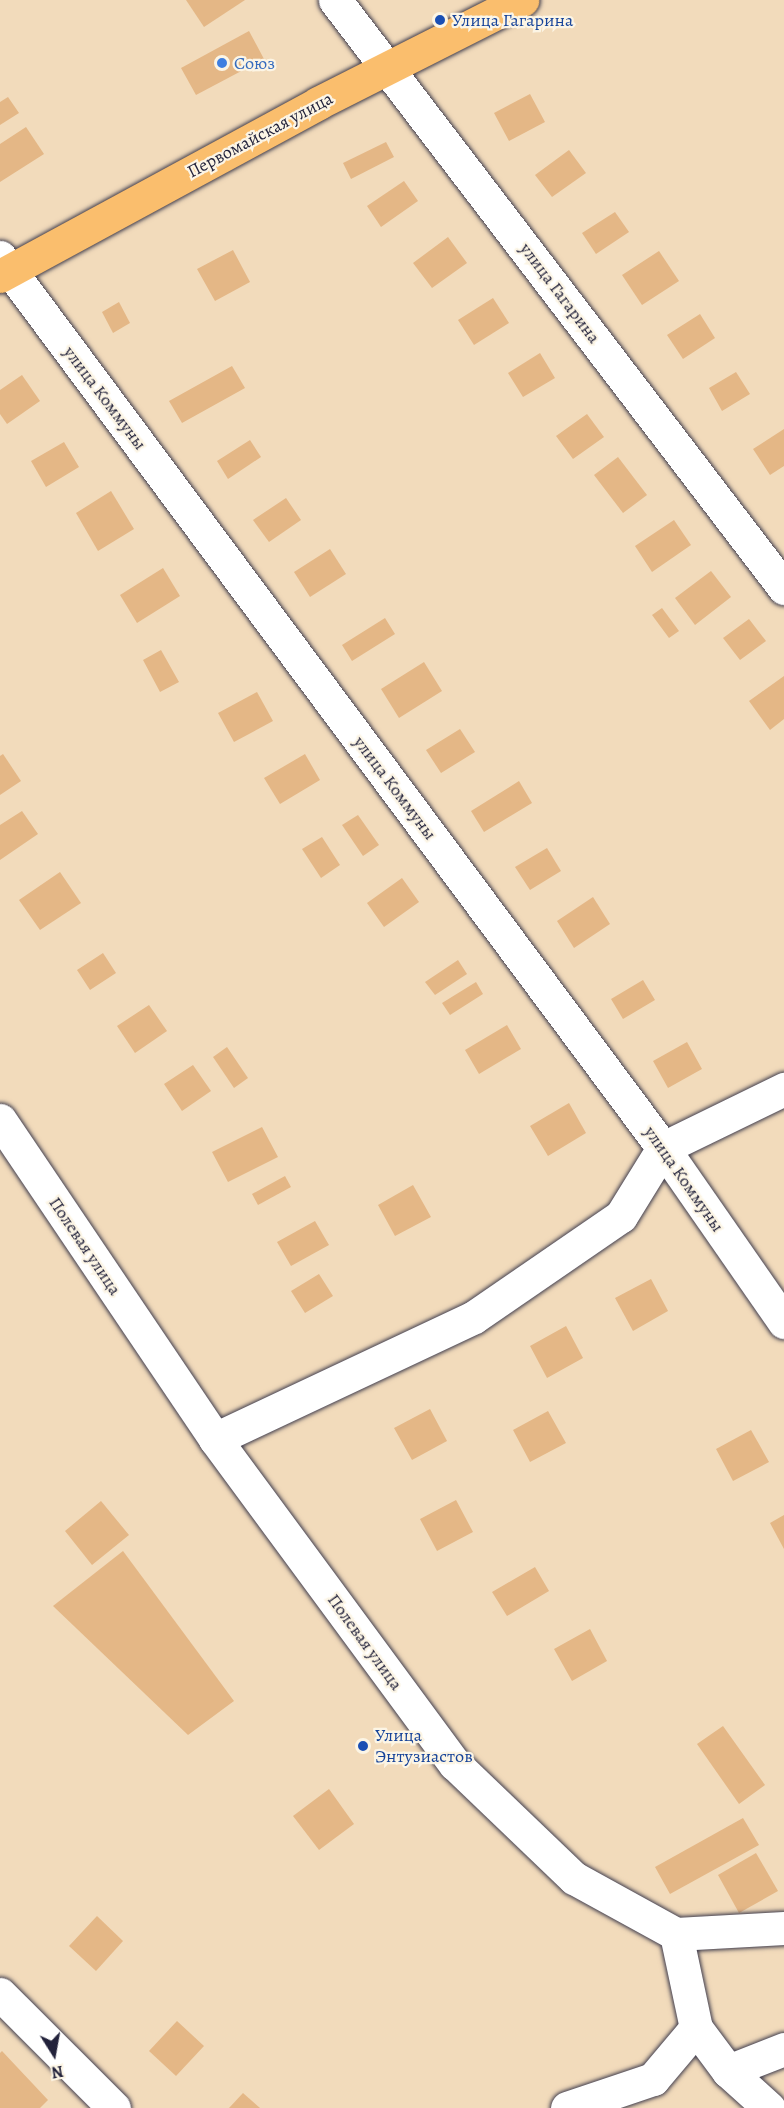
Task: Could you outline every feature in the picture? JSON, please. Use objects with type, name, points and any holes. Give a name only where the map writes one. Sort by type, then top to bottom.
[{"type":"main road","name":"Первомайская улица","points":[[3,268],[318,103],[522,0]]},
{"type":"street","name":"улица Гагарина","points":[[335,0],[784,588]]},
{"type":"street","name":"улица Коммуны","points":[[3,268],[663,1148],[784,1322]]},
{"type":"street","points":[[215,1439],[474,1317],[621,1216],[663,1148],[784,1089]]},
{"type":"street","name":"Полевая улица","points":[[0,1120],[215,1439],[455,1764],[574,1878],[676,1934]]},
{"type":"street","points":[[769,2108],[728,2071],[696,2028],[676,1934],[784,1928]]},
{"type":"street","points":[[0,1994],[114,2108]]},
{"type":"street","points":[[567,2108],[653,2079],[696,2028]]},
{"type":"street","points":[[728,2071],[784,2049]]},
{"type":"building","points":[[186,0],[245,0],[204,27]]},
{"type":"building","name":"Союз","points":[[249,31],[264,59],[196,95],[181,68]]},
{"type":"building","points":[[530,94],[545,122],[509,141],[494,113]]},
{"type":"building","points":[[8,97],[19,113],[0,125],[0,102]]},
{"type":"building","points":[[26,127],[44,154],[0,182],[0,144]]},
{"type":"building","points":[[386,142],[394,157],[351,179],[343,163]]},
{"type":"building","points":[[569,150],[586,173],[552,197],[535,175]]},
{"type":"building","points":[[404,181],[418,201],[381,227],[367,206]]},
{"type":"building","points":[[615,212],[629,232],[596,254],[582,233]]},
{"type":"building","points":[[448,237],[467,263],[432,288],[413,263]]},
{"type":"building","points":[[233,250],[250,282],[215,301],[197,269]]},
{"type":"building","points":[[659,251],[679,281],[642,305],[622,275]]},
{"type":"building","points":[[493,298],[509,323],[474,345],[458,320]]},
{"type":"building","points":[[119,302],[130,323],[113,333],[102,312]]},
{"type":"building","points":[[700,314],[715,338],[683,359],[667,335]]},
{"type":"building","points":[[540,353],[555,378],[523,397],[508,373]]},
{"type":"building","points":[[232,366],[245,388],[182,423],[169,401]]},
{"type":"building","points":[[736,372],[750,394],[722,411],[709,388]]},
{"type":"building","points":[[22,375],[40,401],[7,424],[0,414],[0,390]]},
{"type":"building","points":[[587,414],[604,437],[573,459],[556,436]]},
{"type":"building","points":[[784,429],[784,466],[770,475],[753,449]]},
{"type":"building","points":[[250,440],[261,457],[228,479],[217,461]]},
{"type":"building","points":[[64,442],[79,467],[46,487],[31,461]]},
{"type":"building","points":[[618,457],[647,495],[623,513],[594,475]]},
{"type":"building","points":[[111,491],[134,529],[98,551],[76,513]]},
{"type":"building","points":[[286,498],[301,520],[269,542],[253,520]]},
{"type":"building","points":[[674,520],[691,545],[652,572],[635,546]]},
{"type":"building","points":[[330,549],[346,574],[310,597],[294,572]]},
{"type":"building","points":[[163,568],[180,596],[137,623],[120,595]]},
{"type":"building","points":[[711,571],[731,597],[695,625],[675,598]]},
{"type":"building","points":[[662,608],[679,631],[669,638],[652,615]]},
{"type":"building","points":[[385,618],[395,634],[352,661],[342,645]]},
{"type":"building","points":[[749,619],[766,641],[740,660],[723,638]]},
{"type":"building","points":[[161,650],[179,682],[160,692],[143,660]]},
{"type":"building","points":[[424,662],[442,691],[399,718],[381,689]]},
{"type":"building","points":[[784,676],[784,719],[770,730],[749,701]]},
{"type":"building","points":[[257,692],[273,721],[234,742],[218,713]]},
{"type":"building","points":[[460,729],[475,752],[441,773],[426,750]]},
{"type":"building","points":[[3,754],[21,781],[0,795],[0,756]]},
{"type":"building","points":[[305,754],[320,780],[280,804],[264,778]]},
{"type":"building","points":[[519,781],[532,803],[484,832],[471,811]]},
{"type":"building","points":[[22,811],[38,834],[0,860],[0,825]]},
{"type":"building","points":[[358,815],[379,845],[363,856],[342,825]]},
{"type":"building","points":[[322,837],[340,865],[321,878],[302,849]]},
{"type":"building","points":[[547,848],[561,871],[530,890],[515,867]]},
{"type":"building","points":[[60,872],[81,903],[40,930],[19,900]]},
{"type":"building","points":[[402,878],[419,902],[384,927],[367,903]]},
{"type":"building","points":[[593,897],[610,924],[574,948],[557,921]]},
{"type":"building","points":[[103,953],[116,973],[90,990],[77,970]]},
{"type":"building","points":[[458,960],[467,974],[435,995],[425,982]]},
{"type":"building","points":[[643,980],[655,1000],[623,1019],[611,999]]},
{"type":"building","points":[[476,982],[483,994],[450,1015],[442,1003]]},
{"type":"building","points":[[149,1005],[167,1031],[135,1053],[117,1026]]},
{"type":"building","points":[[507,1025],[521,1049],[479,1074],[465,1050]]},
{"type":"building","points":[[687,1042],[702,1069],[668,1088],[653,1061]]},
{"type":"building","points":[[227,1047],[248,1078],[234,1088],[213,1057]]},
{"type":"building","points":[[193,1065],[211,1091],[182,1111],[164,1084]]},
{"type":"building","points":[[569,1103],[586,1133],[548,1156],[530,1126]]},
{"type":"building","points":[[262,1127],[278,1157],[228,1182],[212,1152]]},
{"type":"building","points":[[285,1176],[291,1187],[258,1205],[252,1194]]},
{"type":"building","points":[[413,1185],[431,1217],[395,1236],[378,1205]]},
{"type":"building","points":[[315,1221],[329,1245],[291,1266],[277,1242]]},
{"type":"building","points":[[319,1274],[333,1296],[305,1313],[291,1291]]},
{"type":"building","points":[[651,1279],[668,1311],[633,1331],[615,1298]]},
{"type":"building","points":[[566,1326],[583,1358],[547,1378],[530,1346]]},
{"type":"building","points":[[430,1409],[447,1441],[412,1460],[394,1428]]},
{"type":"building","points":[[548,1411],[566,1443],[530,1462],[513,1430]]},
{"type":"building","points":[[751,1430],[769,1462],[733,1481],[716,1449]]},
{"type":"building","points":[[456,1500],[473,1532],[437,1551],[420,1519]]},
{"type":"building","points":[[101,1501],[129,1535],[92,1565],[65,1531]]},
{"type":"building","points":[[784,1515],[784,1549],[770,1523]]},
{"type":"building","points":[[123,1551],[234,1701],[188,1735],[53,1606]]},
{"type":"building","points":[[535,1567],[549,1591],[507,1616],[492,1592]]},
{"type":"building","points":[[590,1629],[607,1661],[572,1681],[554,1649]]},
{"type":"building","points":[[723,1726],[765,1785],[739,1804],[697,1744]]},
{"type":"building","points":[[329,1789],[354,1824],[319,1850],[293,1816]]},
{"type":"building","points":[[743,1818],[759,1845],[670,1894],[655,1867]]},
{"type":"building","points":[[756,1853],[778,1891],[739,1913],[718,1875]]},
{"type":"building","points":[[97,1916],[123,1941],[96,1971],[69,1946]]},
{"type":"building","points":[[177,2021],[204,2046],[176,2076],[149,2051]]},
{"type":"building","points":[[2,2051],[48,2100],[40,2108],[0,2108],[0,2053]]},
{"type":"building","points":[[243,2093],[260,2108],[229,2108]]},
{"type":"place","name":"Улица Гагарина","points":[[440,20]]},
{"type":"place","name":"Союз","points":[[222,63]]},
{"type":"place","name":"Улица Энтузиастов","points":[[363,1746]]}]
